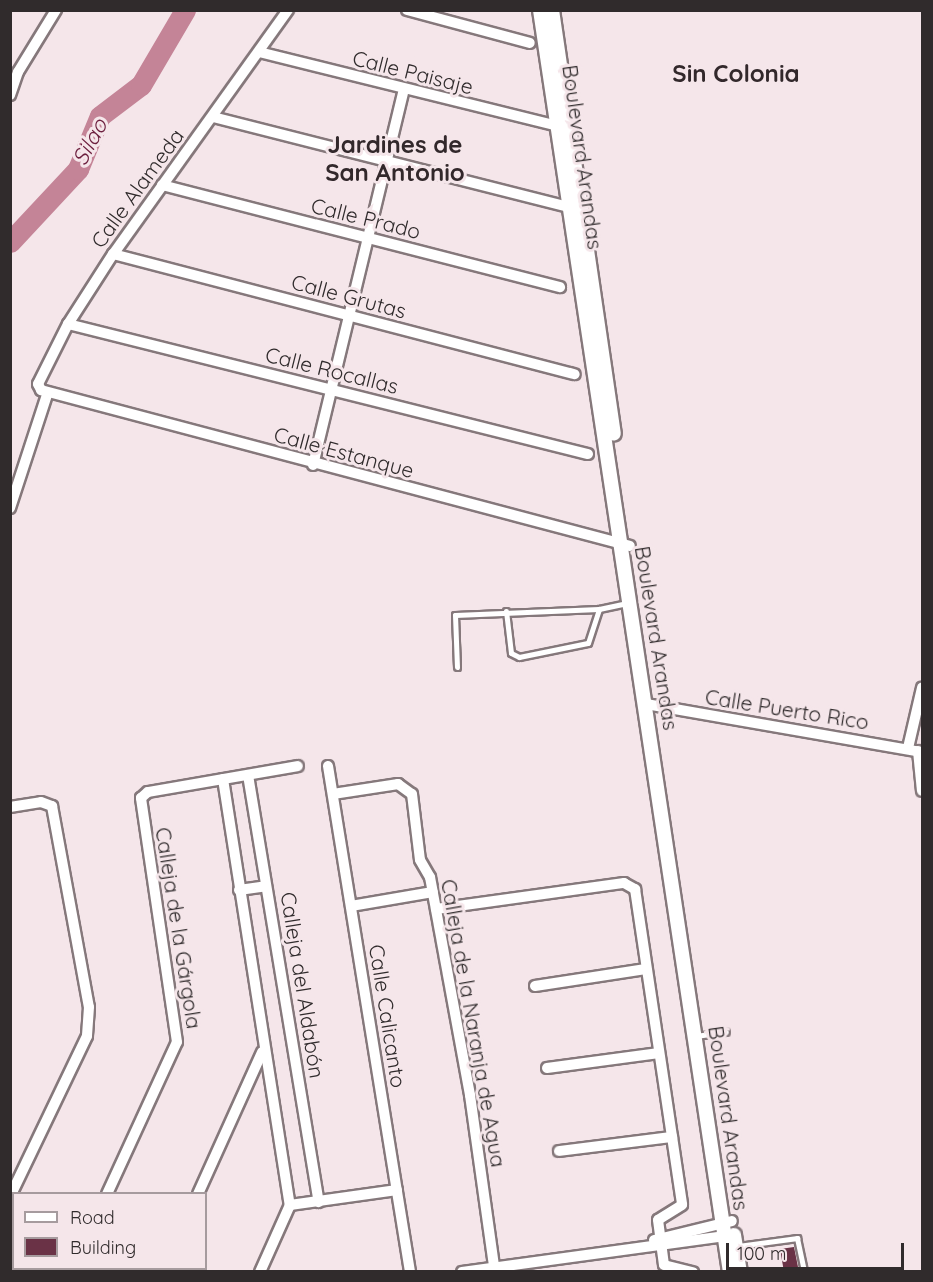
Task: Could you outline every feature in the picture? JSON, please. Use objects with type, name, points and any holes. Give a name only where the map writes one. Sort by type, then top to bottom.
[{"type":"main road","name":"Boulevard Arandas","points":[[540,10],[558,126],[575,209]]},
{"type":"main road","name":"Boulevard Arandas","points":[[552,10],[575,209],[730,1232],[740,1272]]},
{"type":"main road","name":"Boulevard Arandas","points":[[626,545],[630,602],[650,705]]},
{"type":"main road","name":"Boulevard Arandas","points":[[730,1232],[730,1272]]},
{"type":"street","points":[[10,95],[14,76],[56,10]]},
{"type":"street","name":"Calle Alameda","points":[[47,395],[38,384],[68,324],[113,254],[288,10]]},
{"type":"street","points":[[407,10],[530,44]]},
{"type":"street","name":"Calle Paisaje","points":[[260,52],[404,90],[558,126]]},
{"type":"street","points":[[313,465],[347,316],[404,90]]},
{"type":"street","points":[[213,117],[575,209]]},
{"type":"street","name":"Calle Prado","points":[[162,185],[560,286]]},
{"type":"street","name":"Calle Grutas","points":[[113,254],[575,374]]},
{"type":"street","name":"Calle Rocallas","points":[[68,324],[588,454]]},
{"type":"street","points":[[10,508],[47,395]]},
{"type":"street","name":"Calle Estanque","points":[[47,395],[626,545]]},
{"type":"street","points":[[922,688],[916,750],[922,791]]},
{"type":"street","name":"Calle Puerto Rico","points":[[650,705],[916,750]]},
{"type":"street","points":[[260,1272],[290,1205],[262,1052],[223,779],[298,766]]},
{"type":"street","name":"Calle Calicanto","points":[[328,766],[410,1272]]},
{"type":"street","name":"Calleja del Aldabón","points":[[248,775],[319,1202]]},
{"type":"street","name":"Calleja de la Gárgola","points":[[108,1192],[177,1042],[141,798],[148,792],[223,779]]},
{"type":"street","name":"Calleja de la Naranja de Agua","points":[[333,794],[405,785],[412,794],[420,860],[433,892],[436,909],[495,1269]]},
{"type":"street","points":[[10,807],[41,802],[52,806],[89,1007],[87,1036],[12,1192]]},
{"type":"street","points":[[436,909],[630,885],[646,969],[682,1205],[678,1213],[660,1217],[661,1242],[667,1267],[693,1272]]},
{"type":"street","points":[[239,890],[266,886]]},
{"type":"street","points":[[351,906],[433,892]]},
{"type":"street","points":[[535,986],[646,969]]},
{"type":"street","points":[[199,1192],[262,1052]]},
{"type":"street","points":[[547,1068],[659,1053]]},
{"type":"street","points":[[559,1151],[672,1137]]},
{"type":"street","points":[[290,1205],[397,1190]]},
{"type":"street","points":[[462,1272],[495,1269],[730,1232]]},
{"type":"lane","points":[[457,667],[455,615],[506,611],[598,609],[630,602]]},
{"type":"lane","points":[[506,611],[511,652],[519,657],[588,643],[598,609]]},
{"type":"lane","points":[[700,1035],[726,1032]]},
{"type":"lane","points":[[730,1232],[797,1238],[804,1272]]},
{"type":"building","points":[[794,1247],[799,1272],[784,1272],[780,1249]]},
{"type":"waterway","name":"Silao","points":[[10,242],[78,169],[100,116],[141,85],[185,10]]},
{"type":"district","name":"Sin Colonia","points":[[736,74]]},
{"type":"district","name":"Jardines de San Antonio","points":[[395,159]]}]
